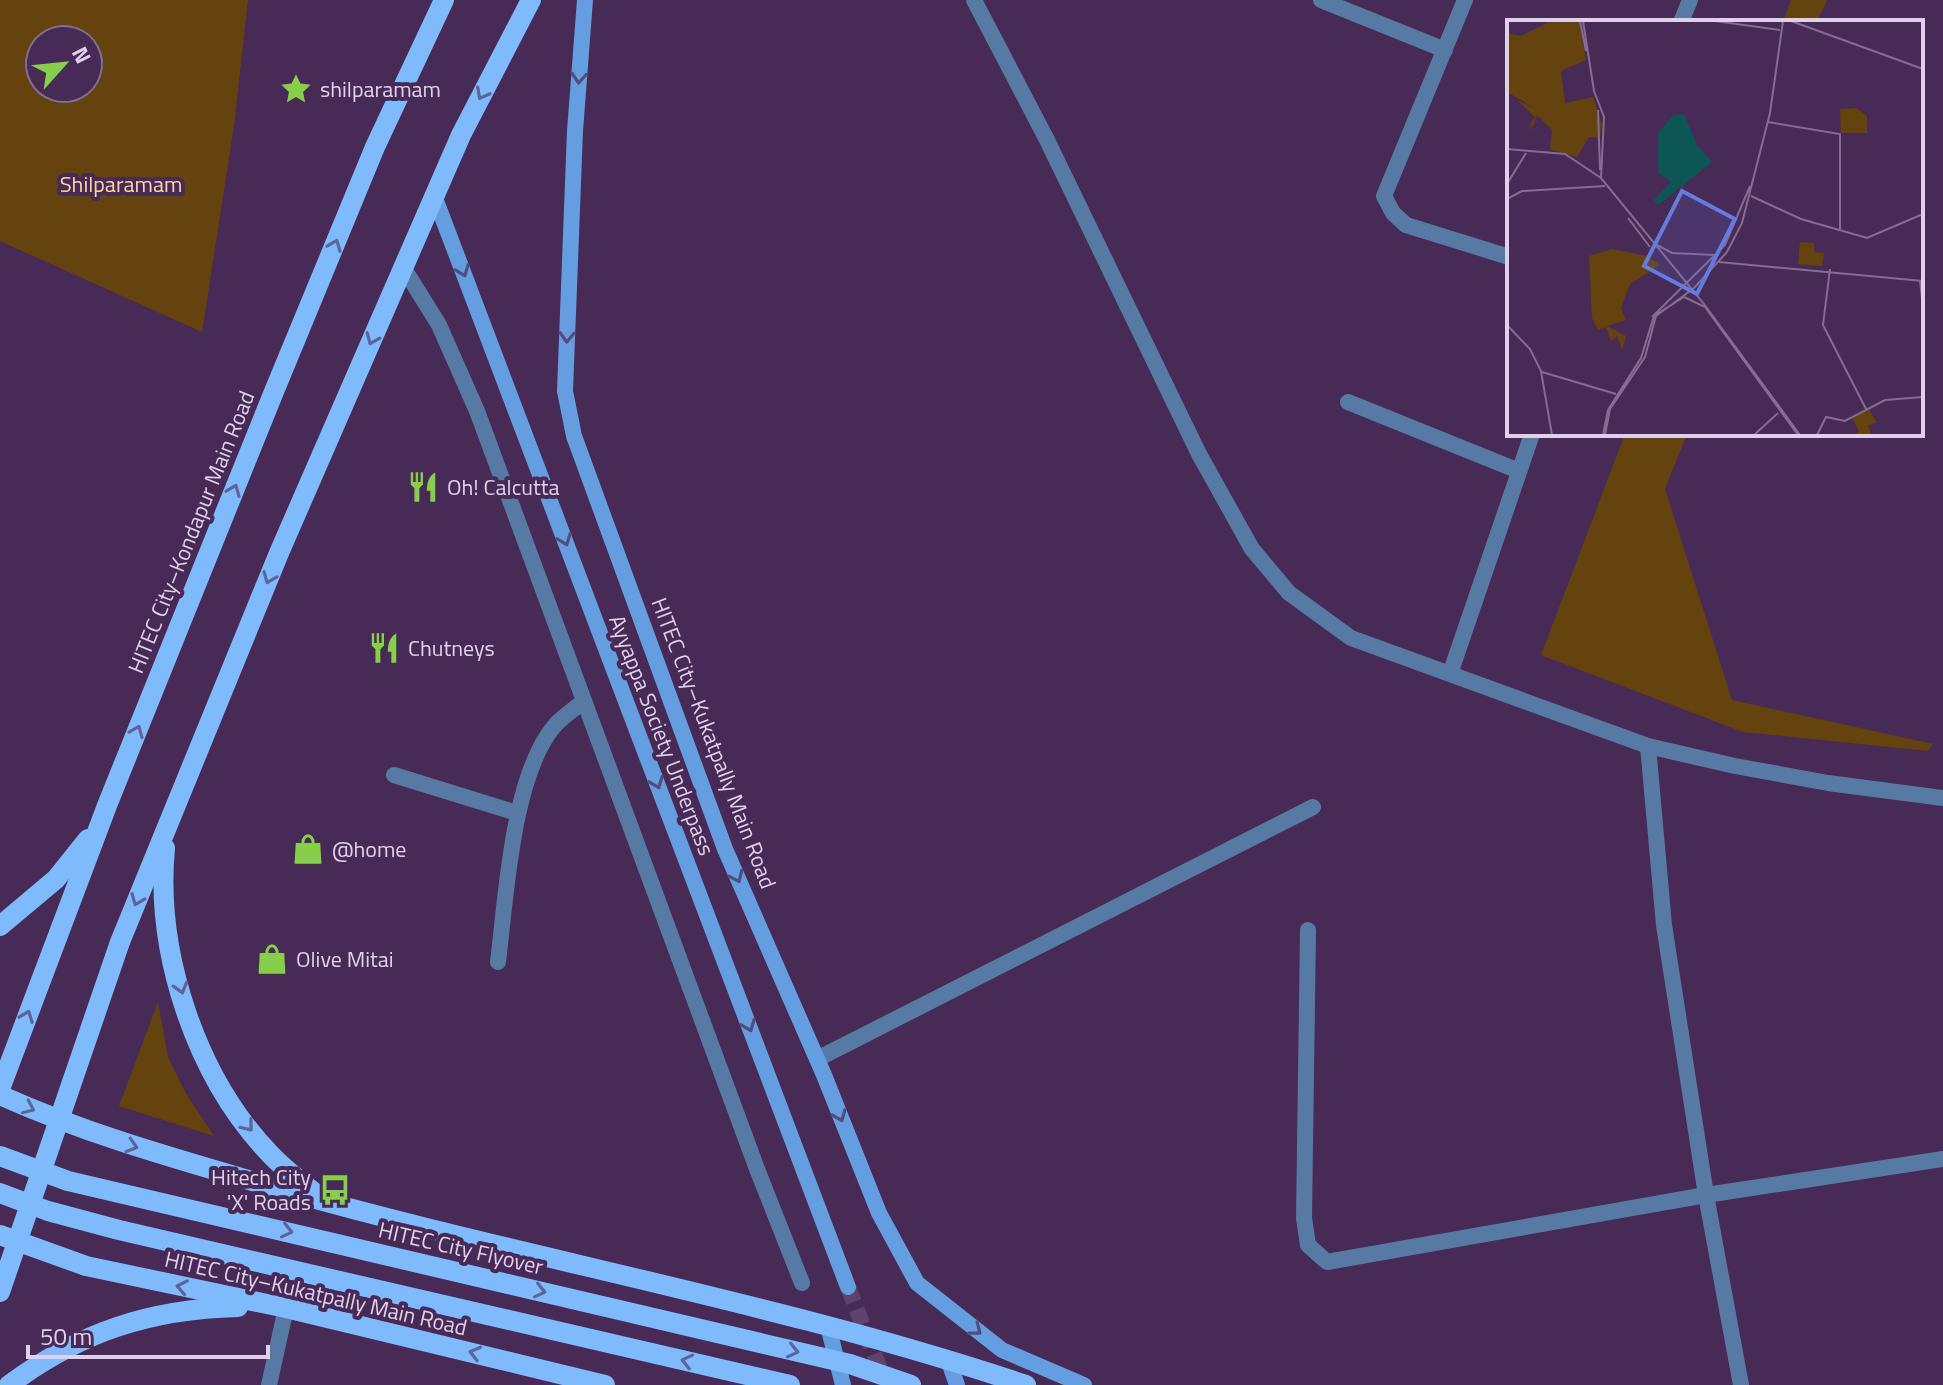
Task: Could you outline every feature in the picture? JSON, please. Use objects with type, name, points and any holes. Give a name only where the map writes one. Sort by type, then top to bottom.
[{"type":"main road","name":"HITEC City–Kondapur Main Road","points":[[0,1092],[108,803],[375,147],[444,0]]},
{"type":"main road","points":[[0,1292],[9,1238],[58,1121],[120,942],[279,553],[461,135],[531,0]]},
{"type":"main road","name":"HITEC City–Kukatpally Main Road","points":[[585,0],[575,131],[565,391],[574,436],[725,849],[817,1059],[879,1213],[917,1283],[1002,1350],[1084,1385]]},
{"type":"main road","name":"Ayyappa Society Underpass","points":[[435,198],[848,1287]]},
{"type":"main road","points":[[0,926],[56,879],[87,841],[108,803]]},
{"type":"main road","points":[[167,828],[163,873],[166,922],[185,1004],[207,1060],[234,1110],[270,1154],[326,1203]]},
{"type":"main road","points":[[0,1092],[58,1121],[326,1203],[828,1326],[948,1359],[1026,1385]]},
{"type":"main road","name":"HITEC City Flyover","points":[[0,1156],[68,1181],[850,1364],[911,1385]]},
{"type":"main road","points":[[0,1193],[48,1211],[119,1230],[790,1385]]},
{"type":"main road","name":"HITEC City–Kukatpally Main Road","points":[[9,1238],[86,1266],[286,1308],[605,1385]]},
{"type":"main road","points":[[9,1385],[81,1339],[119,1325],[159,1314],[200,1308],[286,1308]]},
{"type":"main road","points":[[828,1326],[843,1385]]},
{"type":"main road","points":[[948,1359],[957,1385]]},
{"type":"street","points":[[974,0],[1047,140],[1199,454],[1252,549],[1289,593],[1351,638],[1648,746],[1828,783],[1943,798]]},
{"type":"street","points":[[1321,0],[1445,50]]},
{"type":"street","points":[[1465,0],[1384,196],[1393,213],[1406,225],[1507,256]]},
{"type":"street","points":[[1682,20],[1690,0]]},
{"type":"street","points":[[403,267],[439,325],[477,411],[802,1283]]},
{"type":"street","points":[[1348,402],[1519,471]]},
{"type":"street","points":[[1450,674],[1531,436]]},
{"type":"street","points":[[498,962],[517,813],[540,750],[555,725],[584,701]]},
{"type":"street","points":[[1648,746],[1664,925],[1706,1195],[1741,1385]]},
{"type":"street","points":[[394,775],[517,813]]},
{"type":"street","points":[[817,1059],[1313,807]]},
{"type":"street","points":[[1308,930],[1304,1218],[1308,1245],[1327,1262],[1706,1195],[1943,1159]]},
{"type":"street","points":[[269,1385],[286,1308]]},
{"type":"green space","name":"Shilparamam","points":[[0,0],[248,0],[234,126],[202,332],[0,241]]},
{"type":"green space","points":[[1791,0],[1827,0],[1818,20],[1784,20]]},
{"type":"green space","points":[[1624,436],[1686,436],[1665,489],[1732,700],[1933,744],[1928,751],[1743,732],[1541,655]]},
{"type":"green space","points":[[158,1002],[168,1057],[185,1092],[214,1136],[119,1106]]},
{"type":"tunnel","points":[[848,1287],[885,1382]]},
{"type":"place","name":"shilparamam","points":[[296,89]]},
{"type":"place","name":"Oh! Calcutta","points":[[423,487]]},
{"type":"place","name":"Chutneys","points":[[384,648]]},
{"type":"place","name":"@home","points":[[308,849]]},
{"type":"place","name":"Olive Mitai","points":[[272,959]]},
{"type":"place","name":"Hitech City 'X' Roads","points":[[335,1190]]}]
